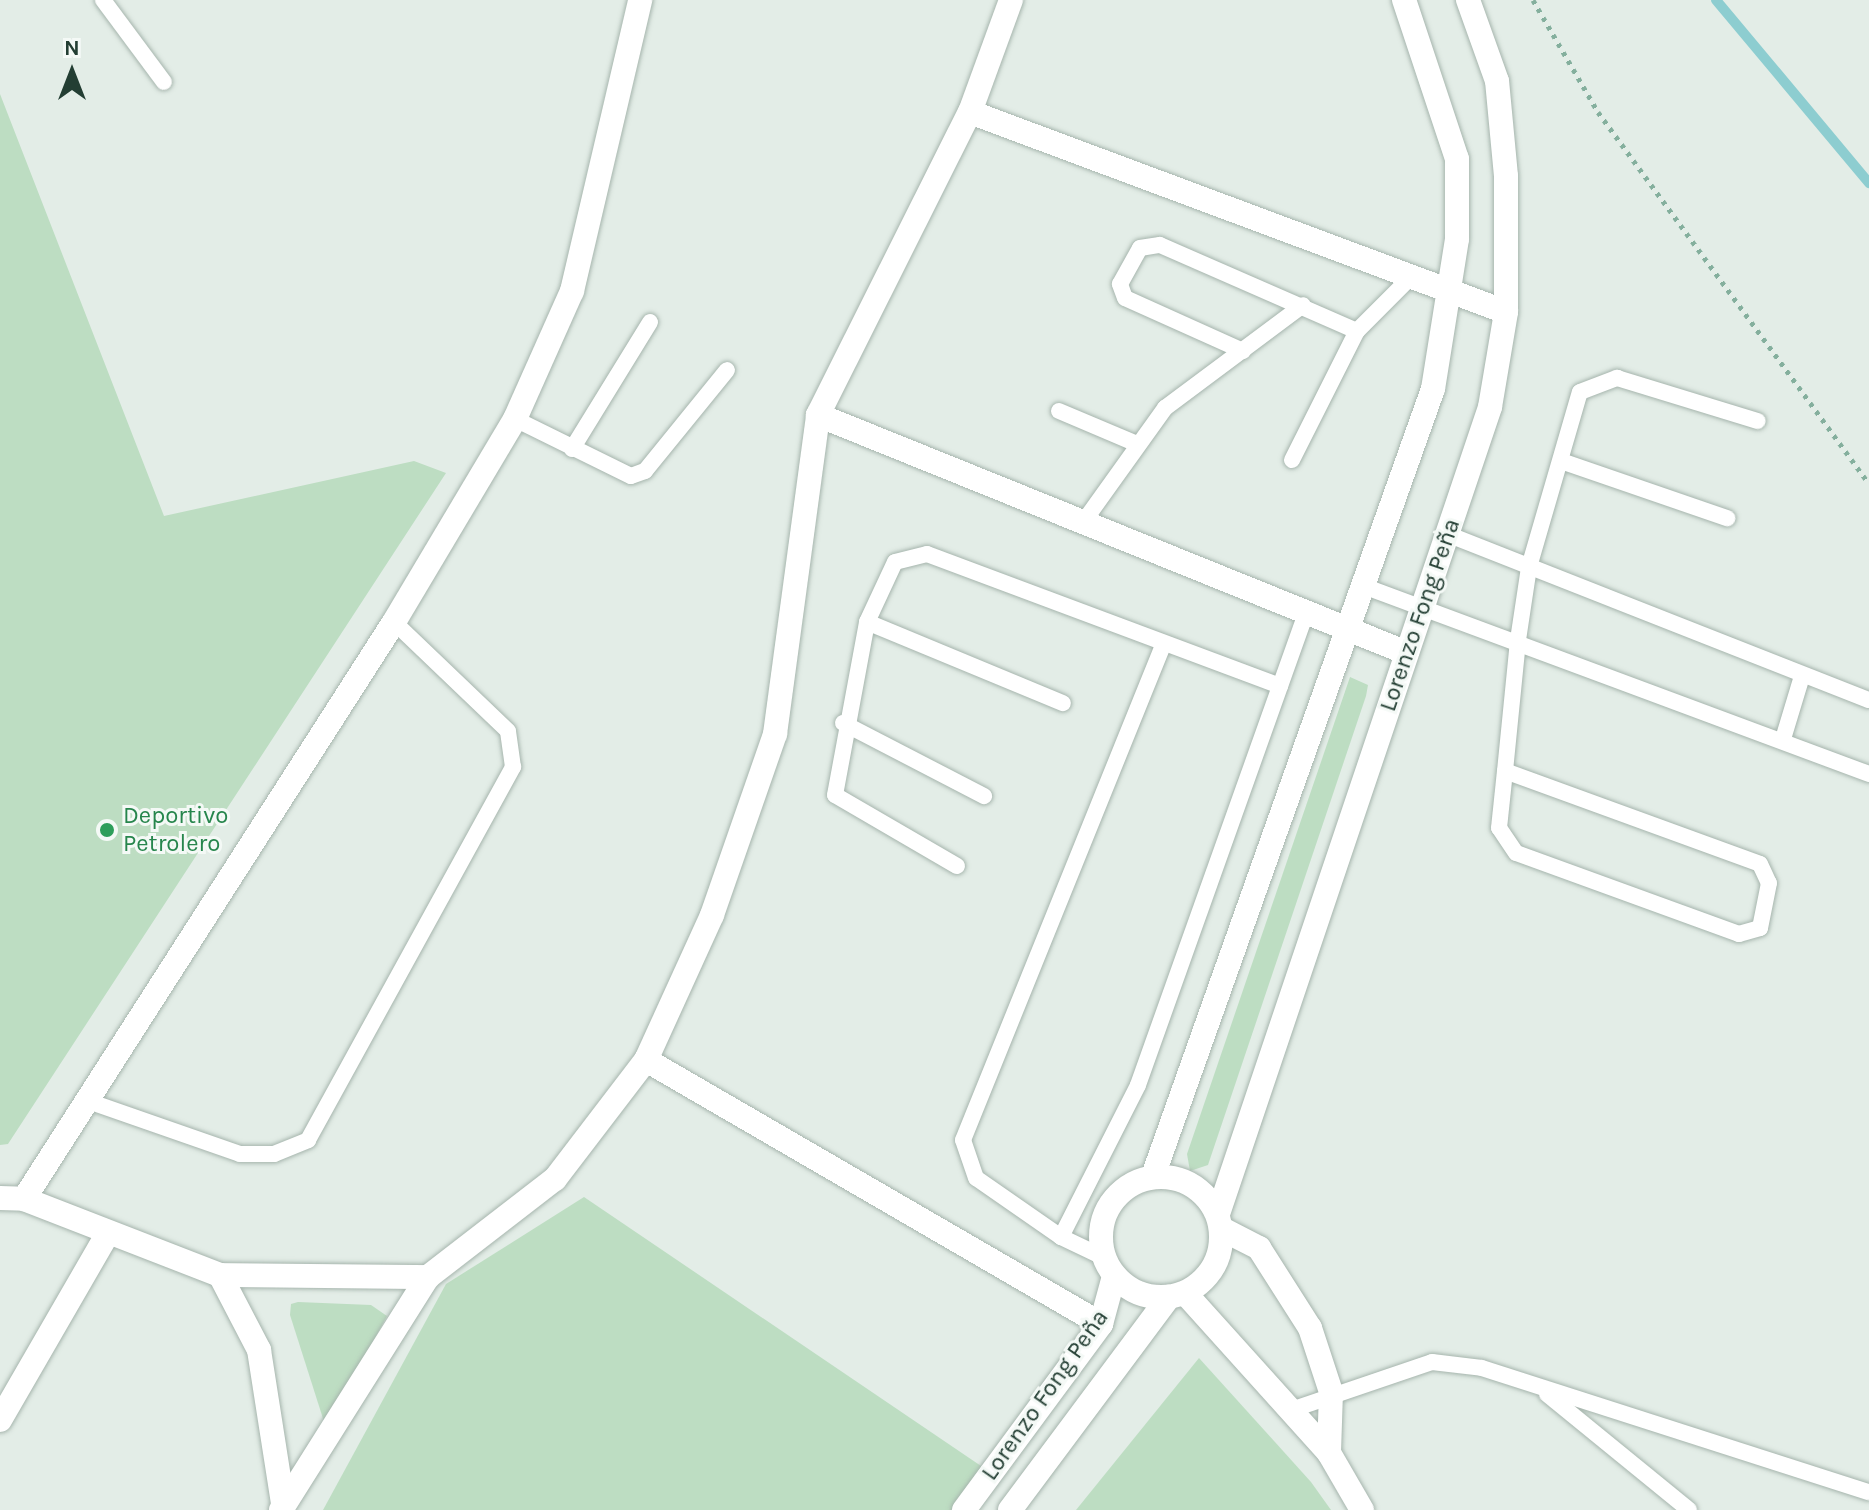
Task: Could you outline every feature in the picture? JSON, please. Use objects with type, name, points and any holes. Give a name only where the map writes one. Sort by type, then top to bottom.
[{"type":"street","points":[[428,1277],[220,1275],[12,1198],[88,1101],[394,622],[515,419],[572,291],[640,0]]},
{"type":"street","points":[[282,1507],[428,1277],[555,1179],[646,1060],[712,915],[775,734],[818,415],[970,112],[1011,0]]},
{"type":"street","points":[[1153,1176],[1350,634],[1433,389],[1451,294],[1457,159],[1404,0]]},
{"type":"street","name":"Lorenzo Fong Peña","points":[[1220,1222],[1490,407],[1506,312],[1497,81],[1468,0]]},
{"type":"street","points":[[970,112],[1506,312]]},
{"type":"street","points":[[818,415],[1305,616],[1407,653]]},
{"type":"street","points":[[646,1060],[1101,1324]]},
{"type":"street","points":[[1220,1222],[1210,1274],[1177,1295],[1149,1296],[1109,1267],[1102,1225],[1115,1196],[1153,1176],[1192,1184],[1220,1222],[1259,1248],[1288,1289],[1331,1392],[1329,1453]]},
{"type":"street","points":[[0,1420],[107,1235]]},
{"type":"street","name":"Lorenzo Fong Peña","points":[[964,1510],[1101,1324],[1109,1267]]},
{"type":"street","points":[[220,1275],[259,1350],[282,1507]]},
{"type":"street","points":[[1177,1295],[1291,1410],[1329,1453],[1362,1510]]},
{"type":"street","name":"Lorenzo Fong Peña","points":[[1010,1510],[1177,1295]]},
{"type":"lane","points":[[103,0],[164,82]]},
{"type":"lane","points":[[1243,351],[1125,298],[1120,284],[1140,248],[1160,245],[1357,331]]},
{"type":"lane","points":[[1292,460],[1357,331],[1410,278]]},
{"type":"lane","points":[[1082,524],[1165,408],[1303,305]]},
{"type":"lane","points":[[572,449],[650,322]]},
{"type":"lane","points":[[515,419],[617,473],[645,471],[727,370]]},
{"type":"lane","points":[[1505,771],[1760,864],[1769,883],[1760,928],[1739,934],[1516,853],[1499,828],[1518,640],[1529,567],[1580,392],[1594,381],[1617,378],[1758,421]]},
{"type":"lane","points":[[1059,411],[1137,444]]},
{"type":"lane","points":[[1561,461],[1727,518]]},
{"type":"lane","points":[[1447,534],[1869,700]]},
{"type":"lane","points":[[957,866],[835,795],[843,723],[867,622],[895,562],[927,554],[1280,686]]},
{"type":"lane","points":[[1366,587],[1423,604],[1869,774]]},
{"type":"lane","points":[[1061,1237],[1138,1085],[1305,616]]},
{"type":"lane","points":[[88,1101],[240,1154],[274,1154],[308,1140],[513,767],[508,731],[394,622]]},
{"type":"lane","points":[[867,622],[1063,703]]},
{"type":"lane","points":[[1109,1267],[976,1178],[963,1140],[1164,643]]},
{"type":"lane","points":[[1783,739],[1802,676]]},
{"type":"lane","points":[[843,723],[984,796]]},
{"type":"lane","points":[[1291,1410],[1331,1392],[1432,1362],[1482,1368],[1869,1492]]},
{"type":"lane","points":[[1540,1388],[1689,1510]]},
{"type":"path","points":[[1533,0],[1598,112],[1869,483]]},
{"type":"green space","name":"Deportivo Petrolero","points":[[0,94],[164,516],[414,461],[446,473],[8,1144],[0,1145]]},
{"type":"green space","points":[[1350,677],[1368,685],[1366,696],[1208,1165],[1190,1171],[1187,1154]]},
{"type":"green space","points":[[584,1197],[984,1468],[951,1510],[323,1510],[446,1284]]},
{"type":"green space","points":[[291,1304],[371,1305],[387,1316],[326,1428],[290,1315]]},
{"type":"green space","points":[[1199,1358],[1311,1482],[1331,1510],[1076,1510]]},
{"type":"waterway","points":[[1716,0],[1869,183]]},
{"type":"place","name":"Deportivo Petrolero","points":[[107,830]]}]
